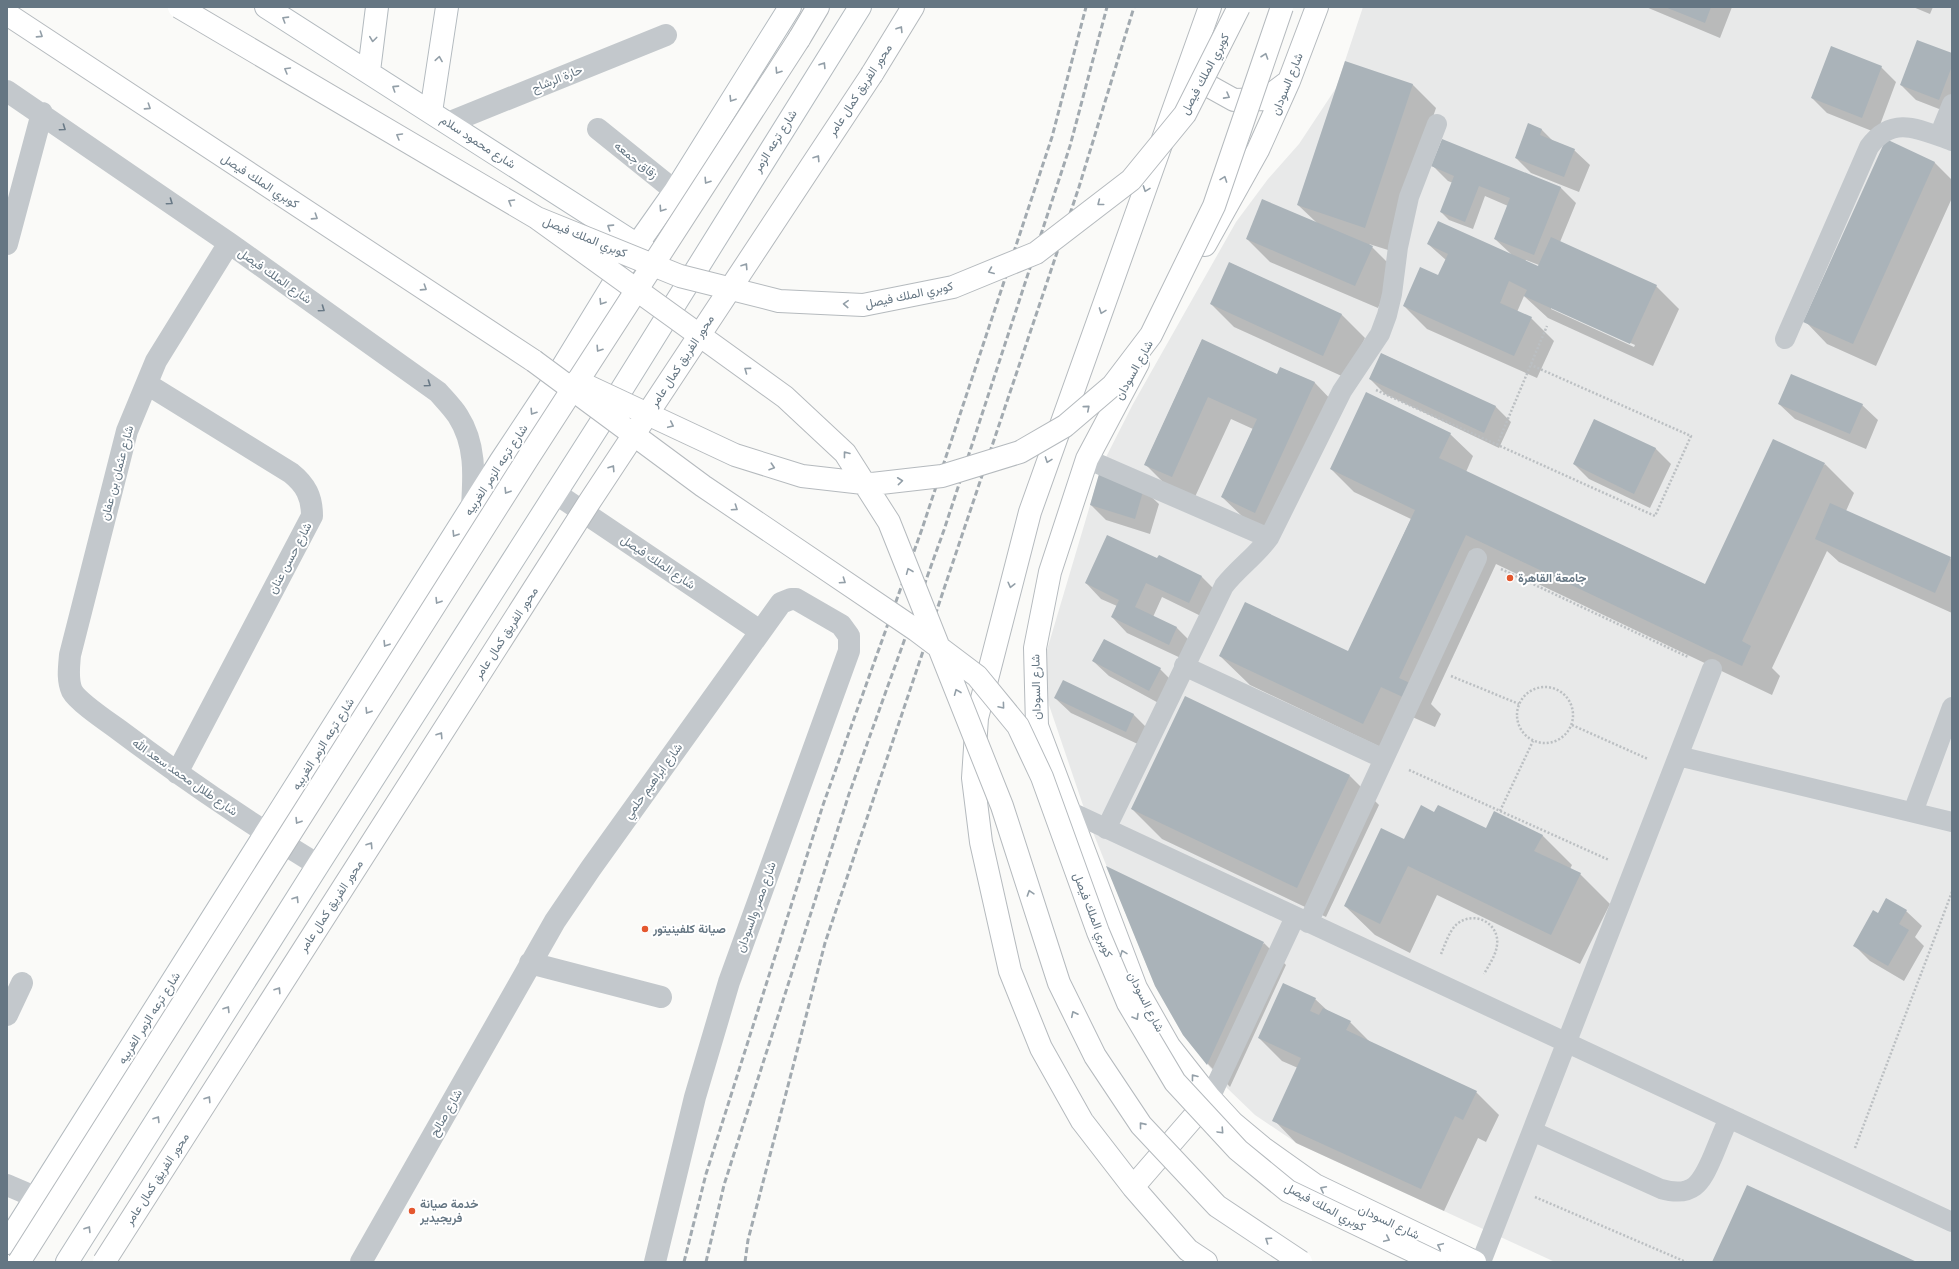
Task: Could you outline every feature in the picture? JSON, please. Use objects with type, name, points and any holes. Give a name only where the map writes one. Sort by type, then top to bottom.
[{"type":"main road","name":"كوبري الملك فيصل","points":[[179,7],[537,218],[785,397],[845,453],[889,522],[1002,806],[1059,983],[1095,1056],[1141,1125],[1217,1206],[1301,1262]]},
{"type":"main road","name":"شارع محمود سلام","points":[[266,7],[637,245],[691,276]]},
{"type":"main road","points":[[369,72],[377,7]]},
{"type":"main road","points":[[439,117],[447,7]]},
{"type":"main road","points":[[637,245],[675,191],[790,7]]},
{"type":"main road","points":[[19,1262],[528,458],[818,7]]},
{"type":"main road","name":"شارع ترعه الزمر","points":[[691,276],[860,7]]},
{"type":"main road","name":"محور الفريق كمال عامر","points":[[104,1262],[582,514],[872,74],[913,7]]},
{"type":"main road","points":[[1206,1262],[1188,1250],[1133,1187],[1082,1121],[1041,1048],[1010,971],[981,842],[973,778],[978,718],[1030,512],[1210,7]]},
{"type":"main road","name":"كوبري الملك فيصل","points":[[537,218],[680,276],[778,301],[864,305],[953,287],[1036,253],[1131,180],[1185,114],[1239,7]]},
{"type":"main road","name":"كوبري الملك فيصل","points":[[534,361],[735,455],[802,476],[872,484],[942,476],[1020,452],[1065,426],[1114,385],[1150,336],[1214,206],[1282,7]]},
{"type":"main road","name":"شارع السودان","points":[[1317,7],[1289,81],[1258,150],[1111,412],[1087,459],[1050,572],[1036,648],[1036,726],[1136,988],[1169,1046],[1210,1098],[1233,1123],[1263,1148],[1315,1185],[1475,1262]]},
{"type":"main road","name":"كوبري الملك فيصل","points":[[7,14],[534,361],[703,486],[916,630],[977,676],[1018,726],[1042,777],[1098,932],[1128,1003],[1175,1082],[1238,1150],[1288,1191],[1436,1262]]},
{"type":"main road","points":[[1193,58],[1207,85],[1234,100],[1264,98],[1289,81]]},
{"type":"main road","name":"شارع ترعه الزمر الغربيه","points":[[7,1243],[472,506],[557,376],[637,245]]},
{"type":"main road","points":[[67,1262],[691,276]]},
{"type":"main road","points":[[1133,1187],[1210,1098]]},
{"type":"street","name":"حارة الرشاح","points":[[439,117],[666,35]]},
{"type":"street","name":"شارع الملك فيصل","points":[[7,91],[229,243],[438,392],[458,416],[471,444],[474,473],[472,506]]},
{"type":"street","points":[[7,244],[42,114]]},
{"type":"street","name":"زقاق جمعه","points":[[598,129],[675,191]]},
{"type":"street","name":"شارع عثمان بن عفان","points":[[68,676],[70,656],[127,431],[156,361],[229,243]]},
{"type":"street","name":"شارع حسن عنان","points":[[147,384],[291,473],[301,481],[308,491],[312,503],[312,516],[177,773]]},
{"type":"street","name":"شارع الملك فيصل","points":[[555,493],[760,631]]},
{"type":"street","name":"شارع مصر والسودان","points":[[655,1262],[695,1097],[729,982],[849,651],[849,636],[841,625],[802,600],[791,598],[781,603]]},
{"type":"street","name":"شارع ابراهيم حلمي","points":[[530,963],[555,921],[591,868],[781,603]]},
{"type":"street","name":"شارع طلال محمد سعد الله","points":[[68,676],[72,692],[91,710],[177,773],[266,834],[318,865]]},
{"type":"street","points":[[530,963],[661,997]]},
{"type":"street","name":"شارع صالح","points":[[361,1262],[530,963]]},
{"type":"street","points":[[7,1015],[22,983]]},
{"type":"street","points":[[7,1185],[35,1197]]},
{"type":"lane","points":[[1785,339],[1869,148],[1876,138],[1885,131],[1897,127],[1909,127],[1946,138],[1952,104]]},
{"type":"lane","points":[[1106,829],[1224,586],[1232,575],[1262,548],[1269,538],[1350,378],[1380,334],[1387,315],[1392,294],[1403,222],[1409,198],[1437,124]]},
{"type":"lane","points":[[1087,459],[1269,538]]},
{"type":"lane","points":[[1210,1098],[1384,759],[1477,558]]},
{"type":"lane","points":[[1184,666],[1384,759]]},
{"type":"lane","points":[[1481,1262],[1712,669]]},
{"type":"lane","points":[[1914,812],[1952,708]]},
{"type":"lane","points":[[1675,763],[1914,812],[1952,822]]},
{"type":"lane","points":[[1069,811],[1952,1222]]},
{"type":"lane","points":[[1532,1131],[1661,1189],[1675,1193],[1690,1190],[1702,1181],[1728,1118]]},
{"type":"path","points":[[1497,444],[1547,326]]},
{"type":"path","points":[[1350,378],[1655,516],[1691,436],[1531,364]]},
{"type":"path","points":[[1477,558],[1712,669]]},
{"type":"path","points":[[1427,666],[1519,704]]},
{"type":"path","points":[[1544,687],[1556,689],[1565,695],[1571,703],[1573,714],[1572,725],[1566,734],[1556,741],[1545,743],[1533,740],[1525,734],[1519,725],[1517,714],[1519,704],[1525,696],[1534,689],[1544,687]]},
{"type":"path","points":[[1572,725],[1675,763]]},
{"type":"path","points":[[1500,811],[1533,740]]},
{"type":"path","points":[[1384,759],[1633,870]]},
{"type":"path","points":[[1845,1172],[1952,892]]},
{"type":"path","points":[[1429,979],[1456,925],[1464,919],[1474,918],[1484,920],[1492,927],[1497,936],[1497,946],[1472,999]]},
{"type":"path","points":[[1510,1188],[1686,1262]]},
{"type":"shaded area","name":"جامعة القاهرة","points":[[1363,7],[1952,7],[1952,1262],[1555,1262],[1298,1144],[1255,1115],[1227,1088],[1183,1035],[1155,986],[1088,820],[1049,705],[1043,678],[1047,650],[1102,465],[1133,404],[1236,222],[1268,179],[1299,144],[1336,88]]},
{"type":"building","points":[[1665,7],[1711,7],[1705,23]]},
{"type":"building","points":[[1917,40],[1952,53],[1952,66],[1939,100],[1900,85]]},
{"type":"building","points":[[1831,46],[1882,66],[1862,118],[1811,98]]},
{"type":"building","points":[[1345,61],[1413,84],[1365,228],[1297,205]]},
{"type":"building","points":[[1528,123],[1542,129],[1540,135],[1575,149],[1564,177],[1515,158]]},
{"type":"building","points":[[1442,139],[1561,187],[1534,255],[1494,239],[1510,198],[1479,186],[1465,222],[1440,212],[1454,176],[1431,166]]},
{"type":"building","points":[[1886,139],[1935,162],[1853,344],[1803,322]]},
{"type":"building","points":[[1262,199],[1373,246],[1355,286],[1246,239]]},
{"type":"building","points":[[1438,221],[1538,266],[1551,237],[1657,285],[1630,344],[1524,296],[1527,290],[1509,281],[1500,303],[1532,317],[1514,356],[1403,306],[1420,267],[1438,275],[1448,254],[1427,244]]},
{"type":"building","points":[[1229,262],[1342,314],[1323,356],[1210,304]]},
{"type":"building","points":[[1202,339],[1277,374],[1280,367],[1315,382],[1255,513],[1221,497],[1257,419],[1208,397],[1172,477],[1144,465]]},
{"type":"building","points":[[1381,353],[1496,406],[1484,433],[1369,379]]},
{"type":"building","points":[[1791,374],[1863,404],[1850,434],[1778,404]]},
{"type":"building","points":[[1366,392],[1451,433],[1439,458],[1705,584],[1773,439],[1825,463],[1742,641],[1751,646],[1742,666],[1466,535],[1399,678],[1412,684],[1405,698],[1381,687],[1363,724],[1219,656],[1245,602],[1348,651],[1415,510],[1330,469]]},
{"type":"building","points":[[1594,419],[1656,448],[1634,494],[1573,464]]},
{"type":"building","points":[[1099,474],[1144,488],[1135,519],[1090,505]]},
{"type":"building","points":[[1830,503],[1951,557],[1935,593],[1815,539]]},
{"type":"building","points":[[1107,535],[1157,558],[1159,555],[1202,576],[1189,603],[1146,583],[1135,607],[1177,627],[1169,645],[1111,617],[1119,600],[1085,583]]},
{"type":"building","points":[[1104,639],[1161,668],[1149,691],[1092,661]]},
{"type":"building","points":[[1063,680],[1134,714],[1126,732],[1054,698]]},
{"type":"building","points":[[1185,696],[1350,775],[1297,888],[1131,809]]},
{"type":"building","points":[[1421,805],[1434,812],[1438,805],[1486,828],[1494,811],[1543,835],[1534,851],[1581,873],[1551,935],[1408,866],[1380,924],[1344,906],[1381,828],[1404,839]]},
{"type":"building","points":[[1106,866],[1264,942],[1207,1065],[1183,1035],[1155,986]]},
{"type":"building","points":[[1886,898],[1907,910],[1899,924],[1909,930],[1888,966],[1853,946],[1873,910],[1878,913]]},
{"type":"building","points":[[1283,983],[1316,998],[1310,1011],[1319,1015],[1323,1008],[1351,1021],[1346,1030],[1477,1091],[1463,1120],[1455,1116],[1421,1189],[1272,1121],[1301,1058],[1258,1038]]},
{"type":"building","points":[[1747,1185],[1917,1262],[1712,1262]]},
{"type":"railway","points":[[684,1262],[706,1174],[823,805],[922,529],[1052,137],[1086,7]]},
{"type":"railway","points":[[706,1262],[724,1185],[849,794],[944,530],[1070,146],[1107,7]]},
{"type":"railway","points":[[745,1262],[748,1240],[825,943],[1079,187],[1134,7]]},
{"type":"place","name":"جامعة القاهرة","points":[[1510,578]]},
{"type":"place","name":"صيانة كلفينيتور","points":[[645,929]]},
{"type":"place","name":"خدمة صيانة فريجيدير","points":[[412,1211]]}]
